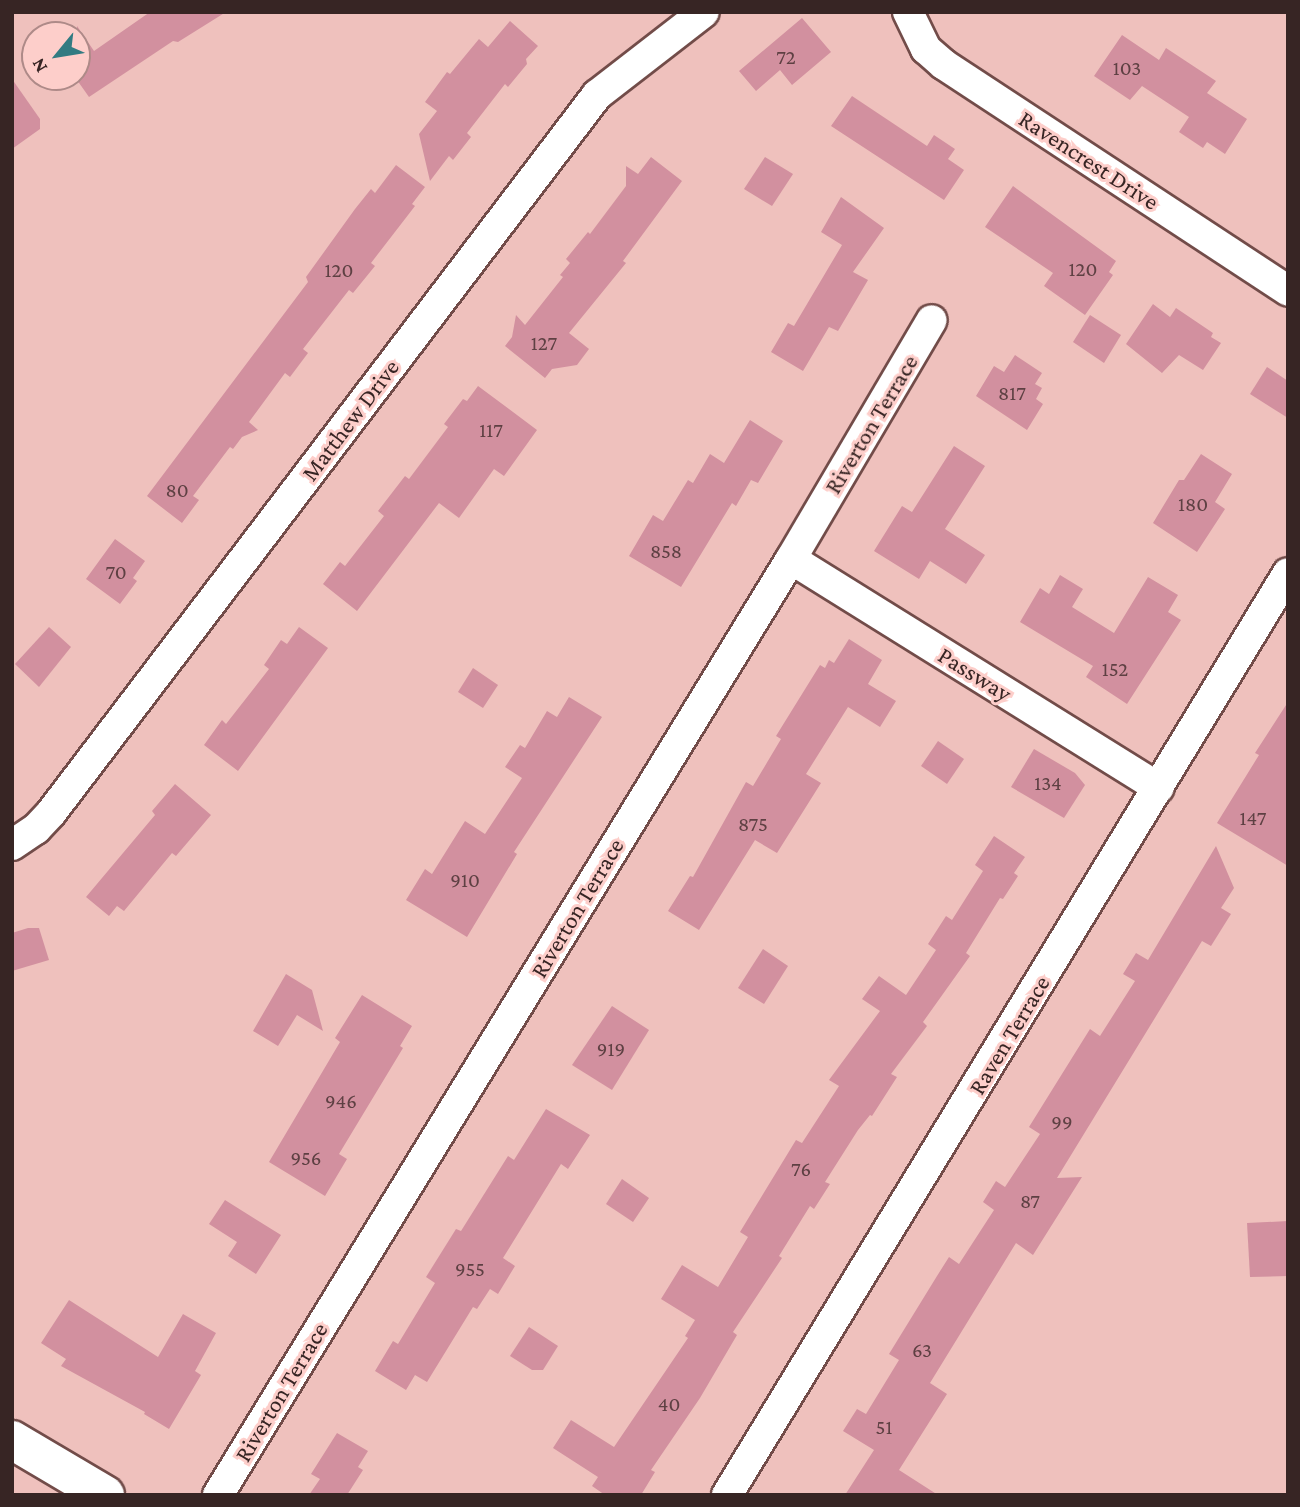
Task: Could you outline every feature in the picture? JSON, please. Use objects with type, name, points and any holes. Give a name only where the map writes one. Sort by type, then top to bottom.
[{"type":"main road","points":[[12,1440],[106,1495]]},
{"type":"street","name":"Matthew Drive","points":[[12,845],[36,829],[51,813],[597,95],[704,12]]},
{"type":"street","name":"Ravencrest Drive","points":[[908,12],[926,49],[943,64],[1288,291]]},
{"type":"street","name":"Riverton Terrace","points":[[218,1495],[791,559],[932,320]]},
{"type":"street","name":"Passway","points":[[791,559],[1159,789]]},
{"type":"street","name":"Raven Terrace","points":[[727,1495],[1288,573]]},
{"type":"building","points":[[150,12],[226,12],[178,42],[173,41],[89,97],[85,91],[91,91],[91,47],[94,51]]},
{"type":"building","points":[[802,18],[831,52],[792,85],[780,70],[756,91],[739,71]]},
{"type":"building","points":[[510,21],[538,46],[526,59],[527,64],[508,87],[505,84],[467,133],[471,137],[453,160],[449,156],[430,181],[419,134],[437,111],[425,102],[447,72],[450,74],[479,39],[488,47]]},
{"type":"building","points":[[1122,35],[1159,60],[1166,48],[1216,81],[1207,93],[1247,119],[1225,154],[1207,142],[1203,148],[1179,132],[1189,117],[1142,86],[1130,100],[1094,76]]},
{"type":"building","points":[[12,79],[40,119],[40,129],[12,149]]},
{"type":"building","points":[[852,96],[927,146],[934,135],[955,149],[948,159],[964,170],[944,200],[831,126]]},
{"type":"building","points":[[651,157],[682,181],[623,261],[626,263],[569,333],[589,349],[577,365],[552,369],[545,378],[505,346],[512,337],[516,315],[525,325],[563,277],[560,275],[570,263],[566,259],[588,232],[590,234],[626,186],[626,166],[638,174]]},
{"type":"building","points":[[765,157],[793,174],[772,206],[744,189]]},
{"type":"building","points":[[396,165],[425,187],[412,204],[415,206],[371,263],[375,266],[353,293],[349,290],[303,349],[308,353],[290,377],[285,373],[249,422],[258,430],[242,437],[233,449],[230,447],[193,496],[199,500],[182,523],[147,496],[308,282],[306,277],[355,209],[371,189],[375,193]]},
{"type":"building","points":[[1013,186],[1116,261],[1109,272],[1113,275],[1085,315],[1044,286],[1053,273],[985,227]]},
{"type":"building","points":[[841,197],[884,228],[853,272],[868,280],[838,331],[829,327],[803,371],[771,352],[788,323],[794,326],[842,245],[821,232]]},
{"type":"building","points":[[1153,304],[1170,317],[1176,308],[1213,333],[1211,337],[1221,343],[1203,370],[1179,355],[1162,373],[1126,344]]},
{"type":"building","points":[[1090,315],[1121,335],[1104,363],[1073,342]]},
{"type":"building","points":[[1015,355],[1042,373],[1035,384],[1042,388],[1036,399],[1043,404],[1027,430],[976,396],[994,366],[1004,372]]},
{"type":"building","points":[[1267,367],[1288,381],[1288,418],[1250,394]]},
{"type":"building","points":[[478,386],[537,430],[504,476],[494,469],[459,518],[439,503],[357,611],[323,584],[340,562],[345,566],[384,516],[378,511],[405,476],[409,479],[448,427],[444,424],[463,399],[467,401]]},
{"type":"building","points":[[750,420],[783,441],[758,483],[751,480],[736,506],[732,503],[681,587],[629,556],[653,515],[663,521],[688,480],[693,483],[710,454],[724,463]]},
{"type":"building","points":[[954,446],[985,466],[945,529],[985,555],[966,584],[930,561],[919,579],[874,551],[902,506],[912,512]]},
{"type":"building","points":[[1201,454],[1232,474],[1215,502],[1225,509],[1197,552],[1153,523],[1179,480],[1184,480]]},
{"type":"building","points":[[115,539],[145,561],[133,578],[137,581],[120,604],[86,579]]},
{"type":"building","points":[[1060,575],[1083,589],[1072,607],[1114,633],[1148,577],[1178,595],[1168,612],[1181,620],[1127,704],[1086,677],[1093,666],[1020,622],[1040,588],[1049,594]]},
{"type":"building","points":[[49,627],[71,647],[39,687],[15,664]]},
{"type":"building","points":[[299,627],[328,648],[238,771],[204,745],[222,720],[226,724],[269,669],[264,665],[281,640],[287,644]]},
{"type":"building","points":[[849,639],[882,660],[868,684],[896,701],[880,727],[848,707],[806,774],[821,783],[777,853],[755,840],[699,930],[668,911],[690,876],[693,877],[746,782],[753,786],[781,739],[776,736],[820,665],[825,668],[829,660],[834,663]]},
{"type":"building","points":[[473,668],[498,685],[483,708],[458,692]]},
{"type":"building","points":[[569,697],[602,717],[514,852],[517,854],[467,937],[406,900],[425,869],[432,874],[465,821],[485,834],[522,778],[505,767],[520,745],[525,748],[547,711],[557,717]]},
{"type":"building","points":[[1288,702],[1288,866],[1217,823],[1259,755],[1255,753]]},
{"type":"building","points":[[938,741],[964,759],[947,784],[921,766]]},
{"type":"building","points":[[1034,749],[1075,773],[1085,785],[1064,818],[1011,787]]},
{"type":"building","points":[[175,784],[211,815],[176,856],[172,853],[124,911],[117,906],[109,916],[86,897],[155,815],[152,811]]},
{"type":"building","points":[[994,836],[1025,857],[1014,873],[1018,876],[1003,899],[1000,898],[966,953],[970,956],[923,1022],[927,1026],[891,1074],[897,1077],[872,1116],[870,1115],[858,1130],[825,1182],[830,1184],[814,1209],[810,1206],[779,1256],[782,1258],[733,1332],[737,1335],[700,1398],[651,1470],[655,1472],[641,1495],[605,1495],[592,1486],[598,1477],[553,1448],[571,1420],[614,1447],[688,1338],[685,1336],[695,1320],[661,1299],[682,1265],[718,1287],[748,1237],[740,1232],[796,1140],[802,1143],[839,1086],[829,1080],[880,1011],[862,999],[879,976],[906,995],[936,950],[928,944],[946,916],[952,920],[983,871],[975,865]]},
{"type":"building","points":[[1216,846],[1234,888],[1221,908],[1231,914],[1211,946],[1202,941],[1057,1178],[1082,1177],[1033,1255],[1016,1243],[930,1383],[947,1394],[899,1470],[938,1495],[845,1495],[874,1450],[843,1431],[857,1409],[866,1414],[899,1360],[889,1354],[937,1276],[949,1257],[959,1264],[994,1210],[983,1202],[996,1181],[1005,1187],[1040,1134],[1029,1127],[1090,1029],[1100,1036],[1135,981],[1123,974],[1136,953],[1148,960]]},
{"type":"building","points":[[39,928],[49,960],[12,971],[12,933]]},
{"type":"building","points":[[763,949],[788,966],[764,1004],[738,988]]},
{"type":"building","points":[[286,974],[312,990],[323,1031],[297,1015],[278,1046],[253,1031]]},
{"type":"building","points":[[362,995],[412,1026],[400,1046],[403,1048],[339,1154],[347,1159],[325,1196],[269,1162],[340,1042],[335,1038]]},
{"type":"building","points":[[612,1006],[649,1030],[612,1090],[572,1065]]},
{"type":"building","points":[[546,1109],[590,1135],[568,1169],[561,1164],[503,1258],[515,1266],[498,1294],[490,1289],[477,1309],[473,1307],[427,1382],[415,1375],[406,1390],[375,1371],[393,1341],[398,1344],[435,1283],[426,1277],[456,1229],[461,1231],[508,1156],[514,1160]]},
{"type":"building","points":[[622,1179],[649,1198],[633,1222],[606,1204]]},
{"type":"building","points":[[225,1200],[281,1235],[256,1274],[228,1256],[237,1242],[209,1224]]},
{"type":"building","points":[[1288,1221],[1288,1276],[1250,1277],[1247,1223]]},
{"type":"building","points":[[69,1300],[158,1357],[183,1314],[216,1333],[195,1371],[201,1375],[169,1429],[144,1414],[145,1412],[61,1366],[66,1359],[41,1343]]},
{"type":"building","points":[[529,1327],[558,1346],[543,1370],[532,1370],[510,1356]]},
{"type":"building","points":[[337,1433],[368,1451],[358,1467],[363,1470],[347,1495],[309,1495],[320,1479],[311,1474]]}]
